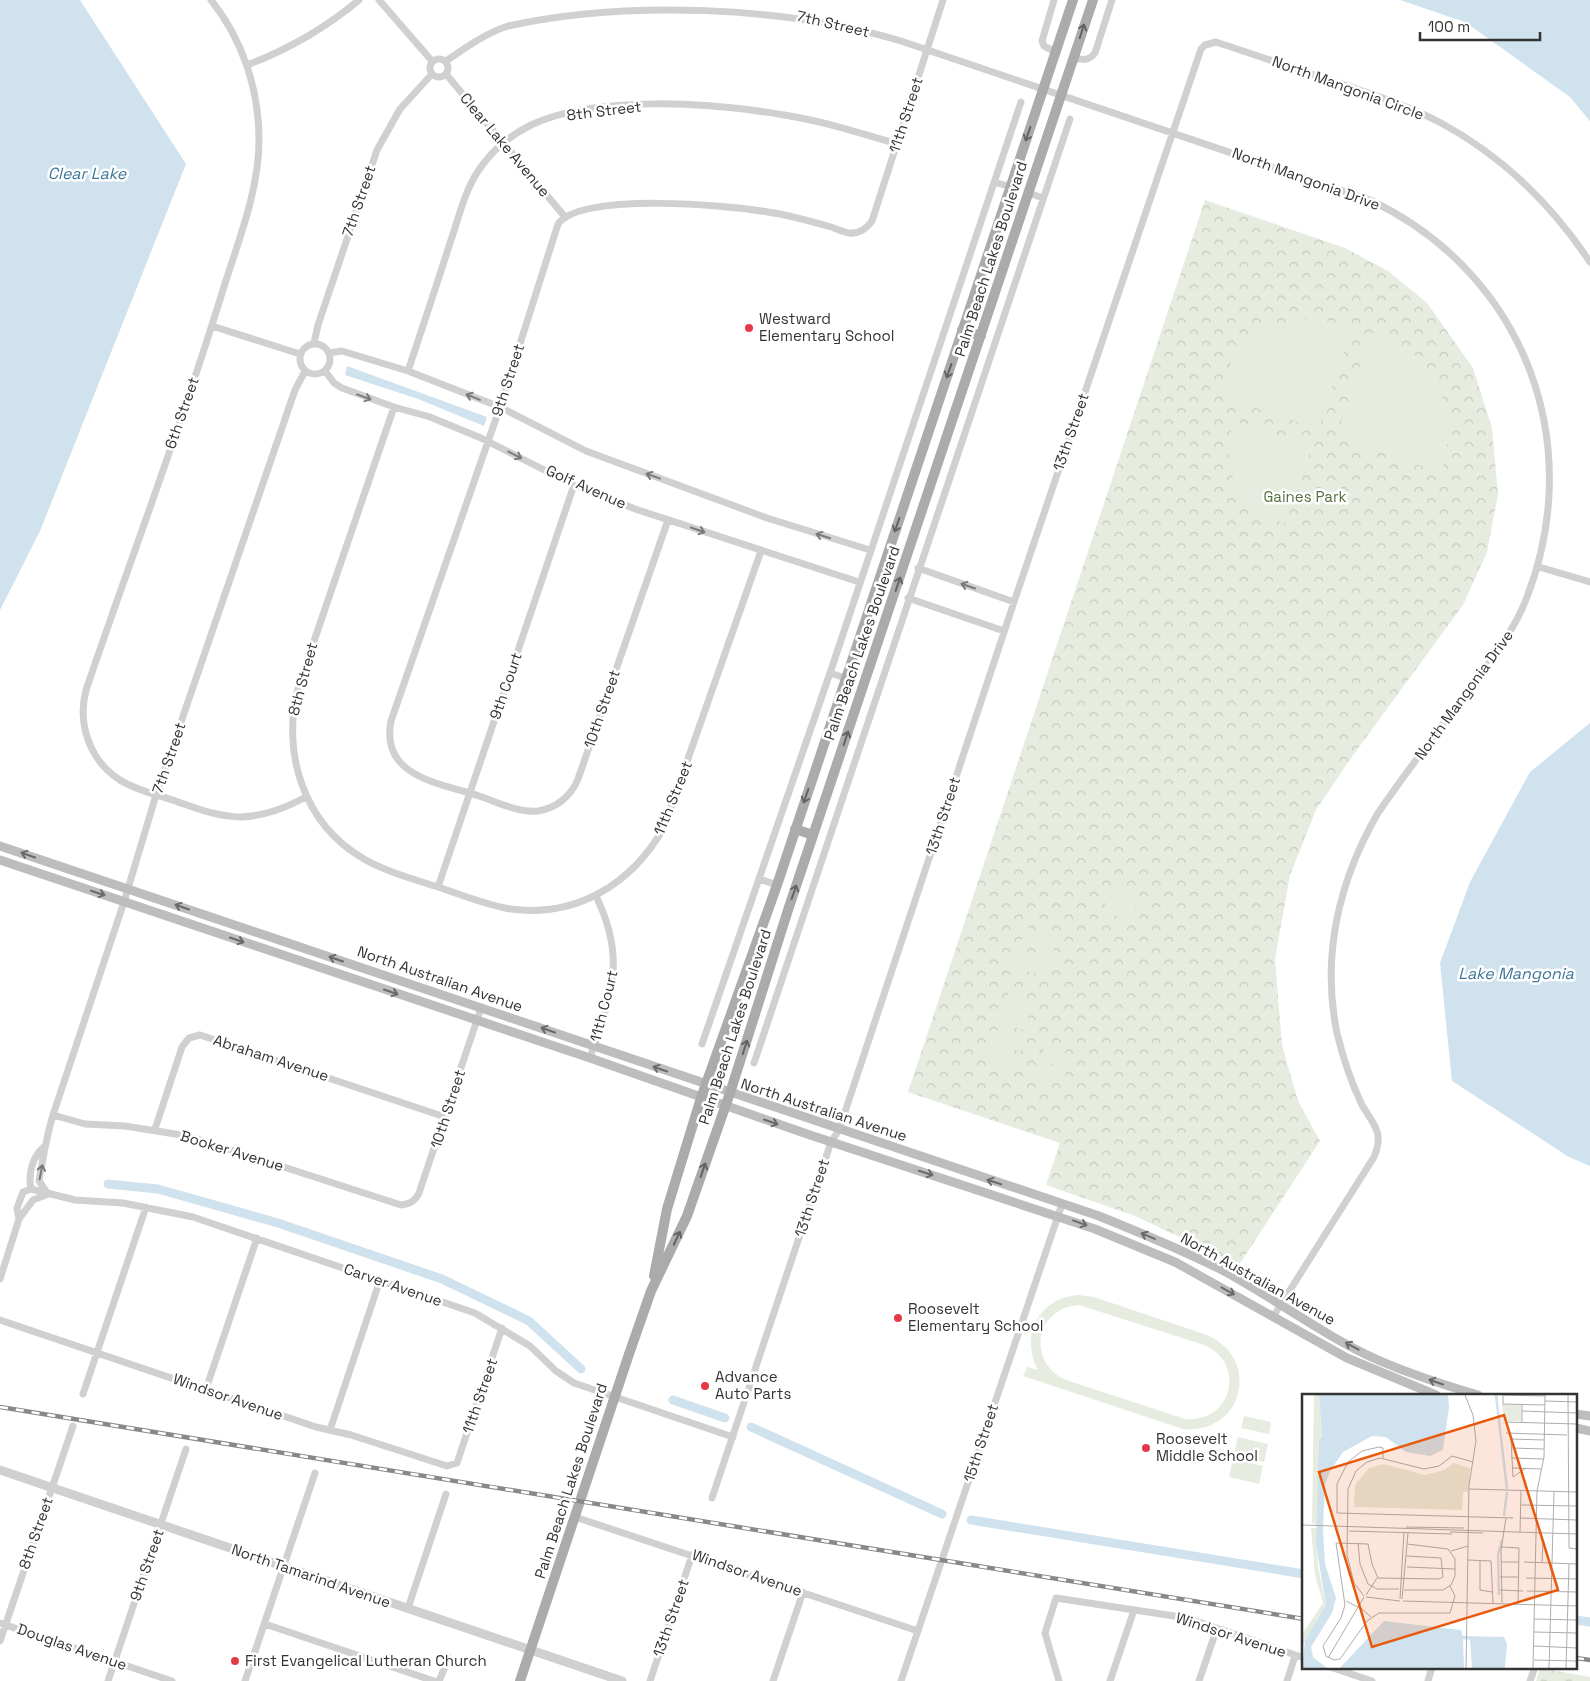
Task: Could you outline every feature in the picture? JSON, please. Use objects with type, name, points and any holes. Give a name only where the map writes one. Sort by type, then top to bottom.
[{"type":"main road","name":"Palm Beach Lakes Boulevard","points":[[651,1291],[667,1209],[701,1098],[777,885],[1073,0]]},
{"type":"main road","name":"Palm Beach Lakes Boulevard","points":[[520,1681],[651,1291],[687,1216],[730,1093],[813,835],[1093,0]]},
{"type":"main road","points":[[962,330],[981,336]]},
{"type":"main road","points":[[795,829],[813,835]]},
{"type":"main road","name":"North Australian Avenue","points":[[0,846],[1117,1223],[1181,1250],[1224,1272],[1314,1326],[1377,1360],[1475,1394]]},
{"type":"main road","name":"North Australian Avenue","points":[[0,860],[590,1058],[831,1142],[1058,1215],[1175,1262],[1347,1358],[1434,1394]]},
{"type":"street","name":"6th Street","points":[[212,0],[228,25],[247,65],[258,118],[258,164],[250,202],[212,326],[86,690],[83,708],[85,732],[94,754],[120,780],[156,795],[211,813],[240,817],[267,814],[306,797]]},
{"type":"street","points":[[247,65],[274,55],[310,37],[359,0]]},
{"type":"street","points":[[379,0],[432,61]]},
{"type":"street","name":"11th Street","points":[[565,217],[573,212],[622,205],[686,203],[769,212],[851,234],[866,229],[872,222],[943,0]]},
{"type":"street","points":[[1054,0],[1042,41],[1044,46],[1056,52]]},
{"type":"street","points":[[1074,58],[1084,60],[1091,58],[1095,53],[1112,0]]},
{"type":"street","name":"7th Street","points":[[446,61],[494,32],[543,16],[606,8],[653,5],[718,6],[792,14],[865,30],[1044,88]]},
{"type":"street","name":"North Mangonia Circle","points":[[1172,132],[1198,54],[1205,45],[1216,42],[1393,101],[1458,133],[1505,166],[1542,200],[1590,262]]},
{"type":"street","points":[[441,58],[446,61],[448,69],[446,74],[439,77],[432,74],[429,69],[432,61],[441,58]]},
{"type":"street","name":"7th Street","points":[[314,344],[318,324],[377,150],[400,109],[432,74]]},
{"type":"street","name":"Clear Lake Avenue","points":[[446,74],[565,217]]},
{"type":"street","name":"North Mangonia Drive","points":[[1044,88],[1347,191],[1391,210],[1436,238],[1471,270],[1486,288],[1521,343],[1539,387],[1547,419],[1552,451],[1552,498],[1539,567],[1512,628],[1378,814],[1366,834],[1347,876],[1335,922],[1332,945],[1334,1009],[1345,1061],[1362,1104],[1377,1131],[1378,1147],[1374,1157],[1274,1317]]},
{"type":"street","points":[[702,1044],[830,674],[859,582],[1021,102]]},
{"type":"street","name":"8th Street","points":[[408,371],[467,193],[484,163],[504,143],[532,125],[578,112],[647,105],[682,105],[734,108],[785,115],[836,126],[897,144]]},
{"type":"street","points":[[754,1063],[918,568],[1070,119]]},
{"type":"street","name":"13th Street","points":[[712,1498],[831,1142],[840,1130],[1004,631],[1172,132]]},
{"type":"street","points":[[994,182],[1011,187]]},
{"type":"street","points":[[1029,193],[1043,198]]},
{"type":"street","name":"9th Street","points":[[469,794],[423,778],[407,769],[393,750],[390,726],[500,407],[556,229],[565,217]]},
{"type":"street","points":[[212,326],[300,354]]},
{"type":"street","points":[[314,344],[323,346],[329,353],[330,362],[325,371],[317,374],[305,371],[300,363],[300,354],[305,347],[314,344]]},
{"type":"street","points":[[329,353],[342,351],[408,371],[500,407],[586,452],[767,518],[870,550]]},
{"type":"street","name":"7th Street","points":[[48,1194],[39,1181],[46,1153],[44,1148],[53,1115],[124,902],[156,795],[295,390],[305,371]]},
{"type":"street","name":"Golf Avenue","points":[[325,371],[334,384],[342,388],[394,407],[430,417],[488,441],[574,485],[668,520],[859,582]]},
{"type":"street","name":"8th Street","points":[[394,407],[294,703],[291,727],[292,752],[296,770],[306,797],[322,822],[348,848],[380,867],[438,887]]},
{"type":"street","name":"9th Court","points":[[438,887],[574,485]]},
{"type":"street","name":"10th Street","points":[[469,794],[521,810],[533,811],[556,805],[573,790],[668,520]]},
{"type":"street","name":"11th Street","points":[[438,887],[490,904],[521,910],[552,909],[596,896],[631,872],[644,858],[664,827],[761,551]]},
{"type":"street","points":[[1539,567],[1590,582]]},
{"type":"street","points":[[918,568],[1014,602]]},
{"type":"street","points":[[908,598],[1004,631]]},
{"type":"street","points":[[830,674],[845,678]]},
{"type":"street","points":[[863,685],[878,690]]},
{"type":"street","points":[[760,879],[777,885]]},
{"type":"street","name":"11th Court","points":[[590,1058],[609,994],[614,966],[612,937],[596,896]]},
{"type":"street","points":[[763,994],[776,997]]},
{"type":"street","name":"10th Street","points":[[407,1204],[417,1198],[419,1193],[481,1008]]},
{"type":"street","name":"Abraham Avenue","points":[[155,1130],[182,1047],[189,1038],[200,1035],[445,1116]]},
{"type":"street","name":"Booker Avenue","points":[[53,1115],[85,1124],[155,1130],[216,1143],[401,1205],[407,1204]]},
{"type":"street","name":"7th Street","points":[[31,1189],[31,1171],[36,1154],[44,1148]]},
{"type":"street","points":[[19,1219],[17,1208],[23,1192],[31,1189]]},
{"type":"street","name":"Carver Avenue","points":[[31,1189],[75,1200],[123,1202],[192,1217],[475,1313],[530,1346],[566,1379],[615,1398],[733,1437]]},
{"type":"street","points":[[0,1279],[19,1219],[33,1200],[48,1194]]},
{"type":"street","name":"15th Street","points":[[901,1681],[1062,1204]]},
{"type":"street","points":[[83,1394],[146,1207]]},
{"type":"street","points":[[206,1389],[257,1238]]},
{"type":"street","points":[[330,1430],[380,1280]]},
{"type":"street","name":"Windsor Avenue","points":[[0,1320],[330,1430],[447,1466],[457,1463]]},
{"type":"street","name":"11th Street","points":[[457,1463],[502,1328]]},
{"type":"street","name":"8th Street","points":[[0,1641],[3,1623],[73,1426]]},
{"type":"street","name":"9th Street","points":[[108,1681],[186,1448]]},
{"type":"street","name":"North Tamarind Avenue","points":[[0,1470],[622,1681]]},
{"type":"street","points":[[245,1681],[315,1473]]},
{"type":"street","points":[[408,1608],[446,1494]]},
{"type":"street","name":"Windsor Avenue","points":[[575,1517],[918,1631]]},
{"type":"street","name":"13th Street","points":[[650,1681],[692,1555]]},
{"type":"street","points":[[773,1681],[803,1592]]},
{"type":"street","name":"Windsor Avenue","points":[[1059,1681],[1045,1633],[1056,1598],[1187,1618],[1302,1658]]},
{"type":"street","points":[[1110,1681],[1134,1610]]},
{"type":"street","name":"Douglas Avenue","points":[[3,1623],[172,1681]]},
{"type":"street","points":[[264,1624],[434,1681]]},
{"type":"street","points":[[1198,1681],[1217,1628]]},
{"type":"street","points":[[1287,1681],[1295,1656]]},
{"type":"street","points":[[440,1681],[449,1658]]},
{"type":"street","points":[[1333,1668],[1372,1681]]},
{"type":"street","points":[[1428,1681],[1432,1668]]},
{"type":"street","points":[[1530,1681],[1534,1670]]},
{"type":"green space","name":"Gaines Park","points":[[1205,200],[1345,248],[1388,271],[1427,303],[1473,368],[1492,428],[1498,494],[1487,552],[1463,605],[1351,758],[1316,810],[1290,875],[1275,959],[1282,1045],[1298,1101],[1320,1141],[1239,1265],[1135,1216],[1046,1185],[1060,1143],[908,1092]]},
{"type":"green space","points":[[1309,318],[1353,326],[1320,424],[1313,427],[1215,395],[1235,355],[1268,328]]},
{"type":"green space","points":[[1371,333],[1413,352],[1440,388],[1450,430],[1442,473],[1342,438],[1339,429]]},
{"type":"green space","points":[[1234,421],[1307,445],[1310,452],[1286,524],[1254,509],[1240,492],[1231,472],[1229,452],[1229,441]]},
{"type":"green space","points":[[1112,882],[1140,892],[1131,921],[1100,911],[1101,908],[1104,908]]},
{"type":"green space","points":[[1026,927],[1058,938],[1052,955],[1020,944]]},
{"type":"green space","points":[[1019,949],[1051,960],[1045,977],[1013,966]]},
{"type":"green space","points":[[1009,993],[1036,1002],[1032,1015],[1005,1006]]},
{"type":"green space","points":[[1004,1010],[1031,1019],[1026,1031],[999,1022]]},
{"type":"green space","points":[[997,1030],[1024,1040],[1020,1052],[993,1043]]},
{"type":"green space","points":[[1045,1046],[1072,1055],[1067,1068],[1040,1059]]},
{"type":"green space","points":[[991,1047],[1018,1056],[1014,1069],[987,1060]]},
{"type":"green space","points":[[1039,1063],[1066,1072],[1062,1085],[1035,1075]]},
{"type":"green space","points":[[1079,1295],[1094,1297],[1207,1335],[1224,1346],[1235,1361],[1239,1377],[1238,1393],[1231,1408],[1220,1420],[1204,1428],[1183,1429],[1023,1376],[1027,1367],[1038,1370],[1031,1344],[1032,1331],[1037,1320],[1044,1310],[1065,1297]],"holes":[[[1079,1305],[1204,1345],[1217,1354],[1226,1365],[1229,1378],[1228,1391],[1223,1403],[1214,1412],[1201,1418],[1185,1419],[1066,1380],[1053,1372],[1045,1361],[1041,1349],[1041,1337],[1045,1325],[1053,1315],[1064,1308]]]},
{"type":"green space","points":[[1244,1416],[1271,1422],[1269,1434],[1241,1428]]},
{"type":"green space","points":[[1238,1437],[1268,1444],[1264,1462],[1234,1455]]},
{"type":"green space","points":[[1233,1459],[1263,1466],[1259,1484],[1229,1477]]},
{"type":"green space","points":[[1540,1668],[1590,1677],[1590,1681],[1536,1681]]},
{"type":"water","name":"Clear Lake","points":[[0,0],[80,0],[186,164],[40,531],[0,610]]},
{"type":"water","points":[[1400,0],[1590,0],[1590,121],[1570,97],[1465,22]]},
{"type":"water","points":[[347,366],[487,417],[484,426],[418,399],[345,375]]},
{"type":"water","name":"Lake Mangonia","points":[[1590,723],[1590,1166],[1569,1157],[1452,1081],[1440,963],[1470,882],[1530,772]]},
{"type":"waterway","points":[[108,1184],[158,1189],[278,1223],[442,1279],[529,1321],[581,1369]]},
{"type":"waterway","points":[[673,1400],[725,1418]]},
{"type":"waterway","points":[[751,1427],[942,1514]]},
{"type":"waterway","points":[[971,1520],[1302,1574]]},
{"type":"waterway","points":[[1578,1620],[1590,1622]]},
{"type":"railway","points":[[0,1407],[1302,1619]]},
{"type":"railway","points":[[1578,1658],[1590,1660]]},
{"type":"place","name":"Westward Elementary School","points":[[749,328]]},
{"type":"place","name":"Roosevelt Elementary School","points":[[898,1318]]},
{"type":"place","name":"Advance Auto Parts","points":[[705,1386]]},
{"type":"place","name":"Roosevelt Middle School","points":[[1146,1448]]},
{"type":"place","name":"First Evangelical Lutheran Church","points":[[235,1661]]}]
